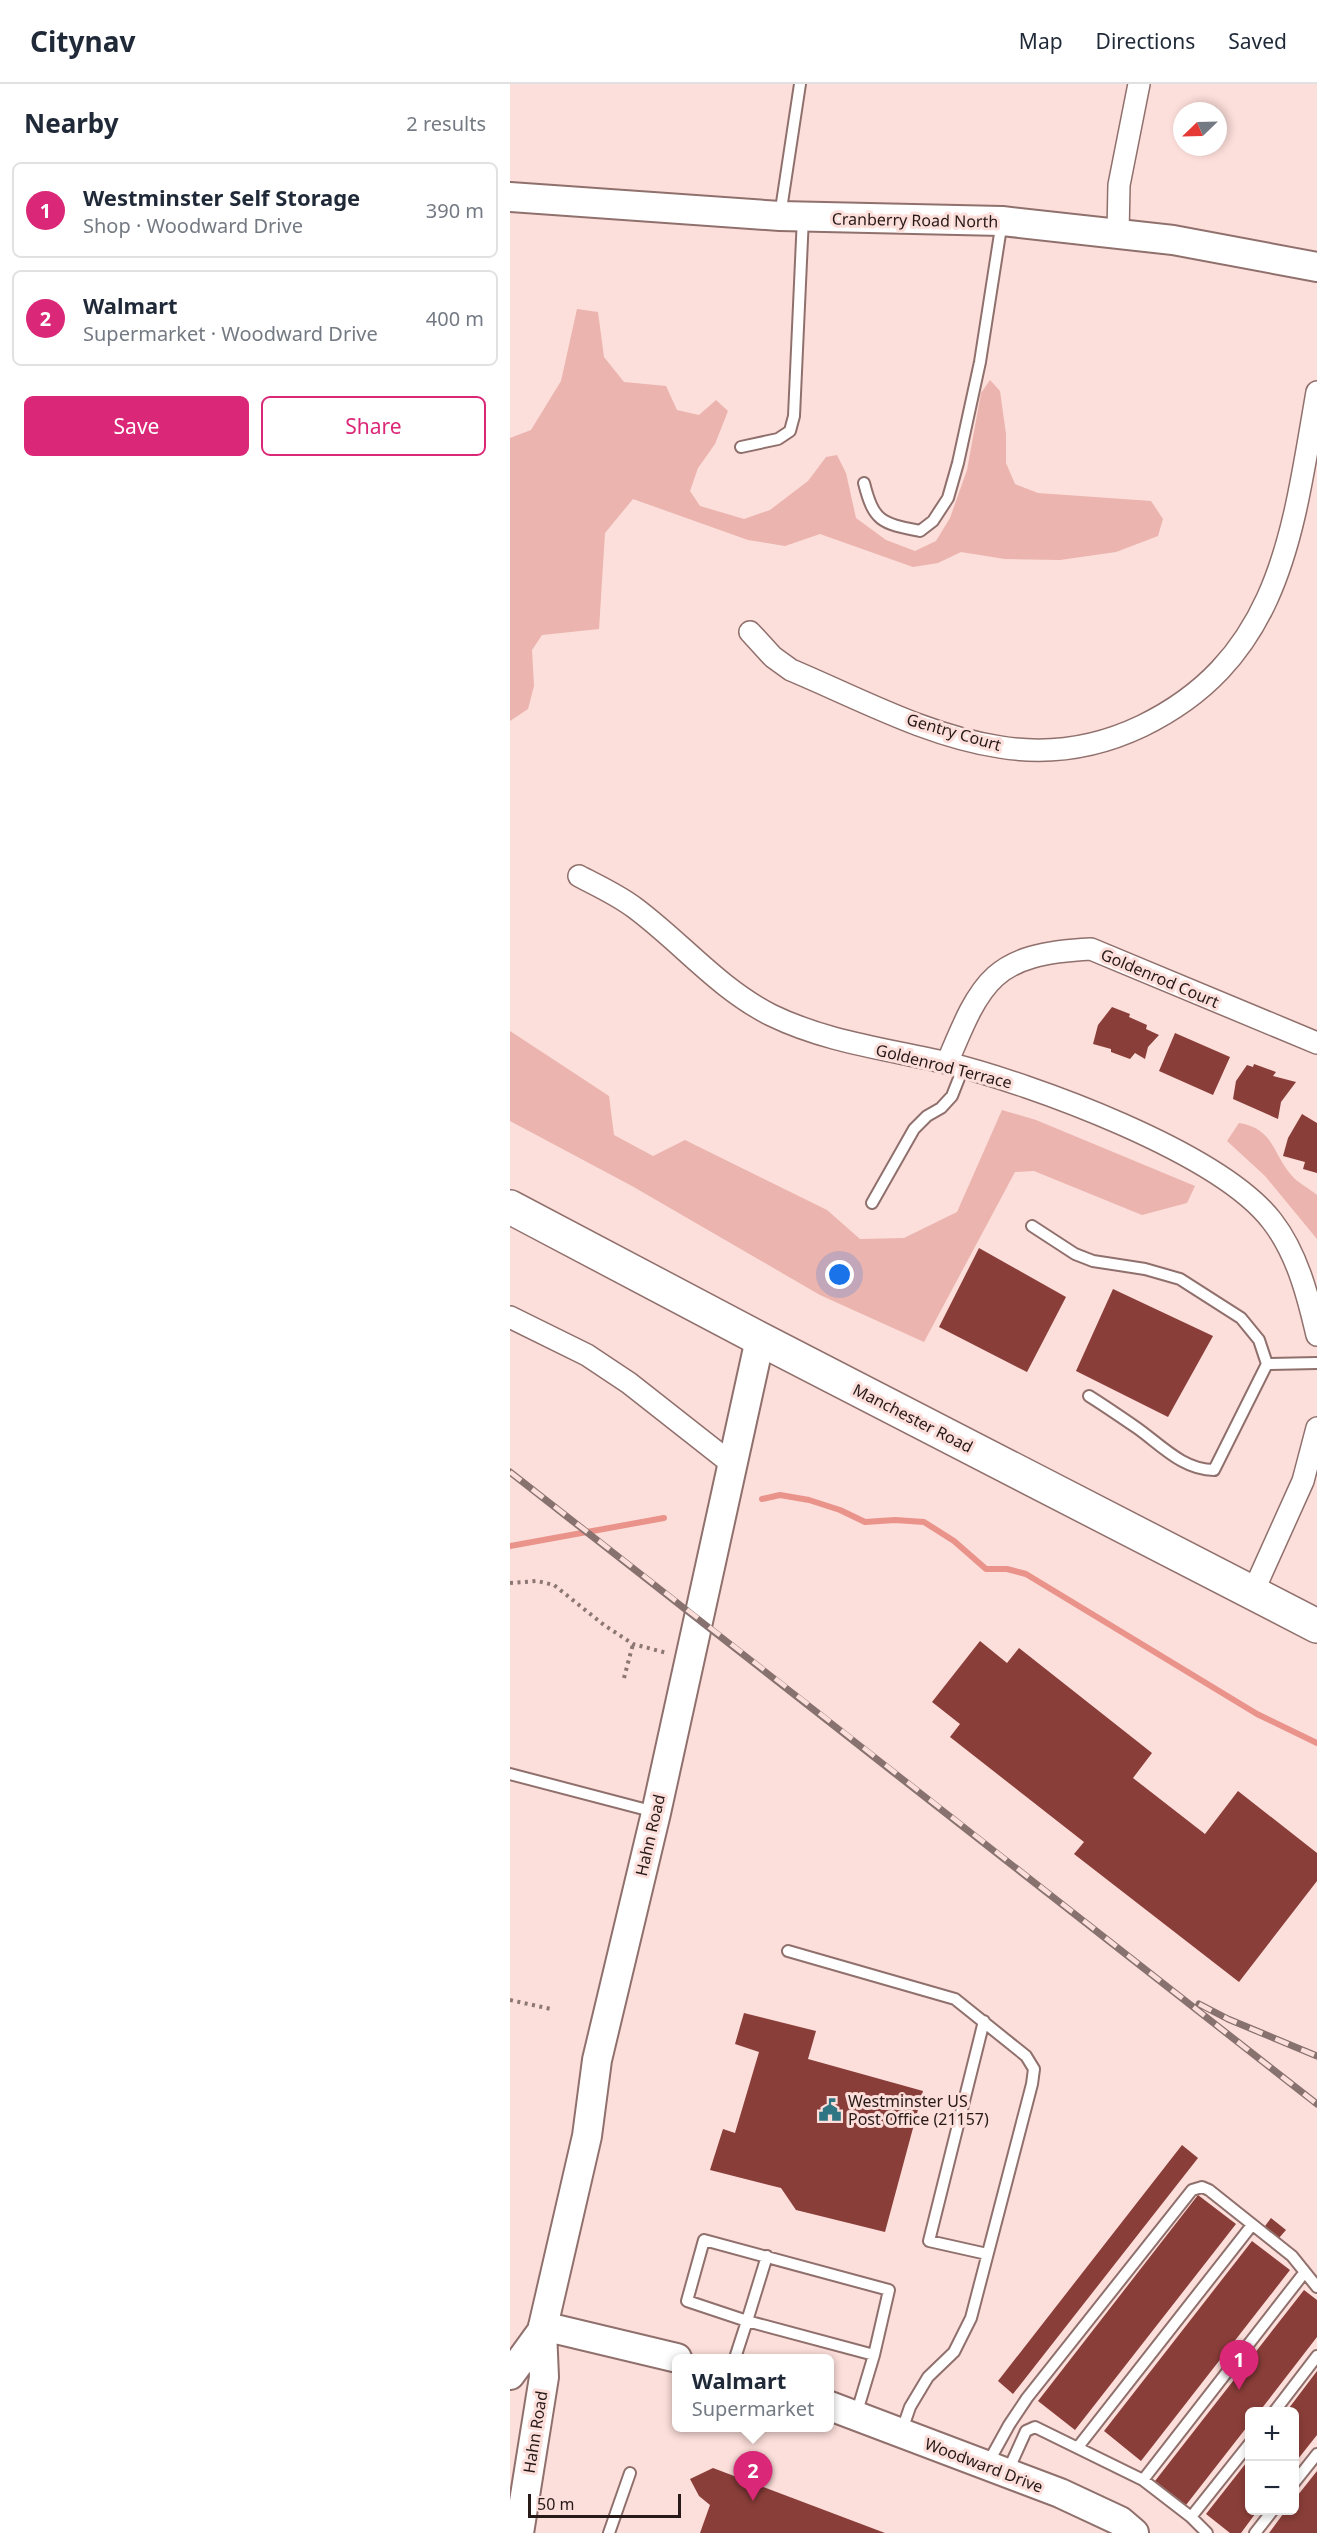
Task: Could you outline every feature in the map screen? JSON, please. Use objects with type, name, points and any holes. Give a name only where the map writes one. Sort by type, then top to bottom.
[{"type":"main road","name":"Cranberry Road North","points":[[510,197],[792,217],[1002,221],[1173,240],[1317,267]]},
{"type":"main road","name":"Manchester Road","points":[[510,1207],[760,1339],[1317,1626]]},
{"type":"main road","name":"Hahn Road","points":[[519,2533],[544,2377],[543,2329],[587,2136],[597,2060],[656,1813],[760,1339]]},
{"type":"main road","name":"Hahn Road","points":[[510,2375],[543,2329]]},
{"type":"main road","points":[[543,2329],[672,2357]]},
{"type":"main road","name":"Woodward Drive","points":[[834,2407],[1060,2493],[1120,2521],[1134,2533]]},
{"type":"street","points":[[1118,233],[1119,185],[1139,84]]},
{"type":"street","name":"Gentry Court","points":[[750,632],[773,657],[791,670],[927,728],[969,740],[999,747],[1036,750],[1066,749],[1096,743],[1128,732],[1161,716],[1198,692],[1224,667],[1248,635],[1269,597],[1285,554],[1317,392]]},
{"type":"street","name":"Goldenrod Terrace","points":[[579,876],[634,908],[703,969],[738,996],[771,1015],[837,1039],[881,1051],[955,1066],[1019,1084],[1103,1117],[1168,1146],[1221,1176],[1255,1203],[1272,1221],[1284,1240],[1303,1286],[1317,1335]]},
{"type":"street","name":"Goldenrod Court","points":[[955,1066],[969,1011],[994,976],[1019,960],[1062,950],[1091,949],[1317,1043]]},
{"type":"street","points":[[510,1317],[586,1355],[629,1383],[732,1464]]},
{"type":"street","points":[[1253,1592],[1310,1483],[1317,1428]]},
{"type":"lane","points":[[741,447],[778,439],[790,431],[794,416],[792,217],[800,84]]},
{"type":"lane","points":[[864,483],[871,509],[888,525],[920,531],[933,521],[948,498],[980,362],[1002,221]]},
{"type":"lane","points":[[872,1203],[914,1129],[927,1116],[941,1108],[952,1096],[955,1066]]},
{"type":"lane","points":[[1032,1226],[1075,1254],[1093,1261],[1145,1269],[1180,1279],[1240,1318],[1259,1340],[1267,1364],[1214,1470],[1201,1470],[1175,1458],[1138,1428],[1089,1396]]},
{"type":"lane","points":[[1267,1364],[1317,1363]]},
{"type":"lane","points":[[510,1774],[656,1813]]},
{"type":"lane","points":[[788,1951],[955,1999],[1026,2056],[1034,2069],[971,2318],[954,2352],[928,2377],[910,2407],[901,2433]]},
{"type":"lane","points":[[984,2021],[929,2241],[987,2254]]},
{"type":"lane","points":[[997,2469],[1009,2425],[1027,2398],[1192,2190],[1205,2188],[1292,2256],[1317,2287]]},
{"type":"lane","points":[[1078,2447],[1252,2225]]},
{"type":"lane","points":[[856,2415],[874,2355],[889,2290],[704,2240],[687,2301],[747,2321],[874,2355]]},
{"type":"lane","points":[[736,2354],[767,2256]]},
{"type":"lane","points":[[1143,2480],[1304,2272]]},
{"type":"lane","points":[[1278,2407],[1317,2356]]},
{"type":"lane","points":[[997,2469],[1026,2431],[1032,2427],[1041,2429],[1143,2480],[1191,2517],[1207,2533]]},
{"type":"lane","points":[[1191,2517],[1245,2449]]},
{"type":"lane","points":[[1299,2477],[1317,2454]]},
{"type":"lane","points":[[609,2533],[630,2473]]},
{"type":"lane","points":[[1255,2533],[1270,2515]]},
{"type":"path","points":[[510,1583],[537,1581],[554,1585],[604,1625],[633,1644],[689,1660]]},
{"type":"path","points":[[624,1678],[633,1644]]},
{"type":"path","points":[[510,2000],[551,2009]]},
{"type":"shaded area","points":[[577,309],[598,312],[604,357],[624,382],[666,386],[677,410],[699,415],[716,400],[728,411],[715,444],[698,468],[690,491],[700,506],[744,519],[770,510],[808,481],[826,457],[837,455],[846,473],[856,518],[886,540],[915,551],[936,541],[950,518],[967,470],[981,393],[990,380],[1000,391],[1006,434],[1006,463],[1015,484],[1038,493],[1151,501],[1163,519],[1158,536],[1116,552],[1060,560],[1005,559],[961,552],[938,563],[913,567],[820,534],[785,546],[748,540],[633,499],[605,533],[599,629],[542,635],[532,650],[534,686],[528,709],[510,721],[510,438],[531,430],[561,381]]},
{"type":"shaded area","points":[[510,1031],[609,1096],[614,1135],[653,1156],[685,1140],[827,1210],[860,1239],[904,1238],[957,1212],[1002,1110],[1036,1120],[1195,1186],[1187,1203],[1142,1215],[1034,1171],[1015,1172],[924,1342],[820,1295],[632,1186],[510,1121]]},
{"type":"shaded area","points":[[1239,1123],[1251,1126],[1267,1137],[1287,1170],[1317,1195],[1317,1239],[1265,1176],[1227,1141]]},
{"type":"building","points":[[1112,1007],[1130,1014],[1129,1017],[1147,1025],[1146,1029],[1159,1035],[1148,1047],[1145,1059],[1135,1053],[1130,1059],[1111,1052],[1111,1049],[1093,1044],[1098,1025]]},
{"type":"building","points":[[1175,1033],[1230,1057],[1213,1095],[1159,1071]]},
{"type":"building","points":[[1254,1064],[1276,1072],[1273,1076],[1296,1082],[1281,1102],[1278,1119],[1233,1099],[1236,1081],[1247,1065],[1253,1067]]},
{"type":"building","points":[[1302,1114],[1317,1123],[1317,1173],[1303,1169],[1305,1162],[1283,1156],[1288,1138]]},
{"type":"building","points":[[979,1248],[1066,1297],[1027,1372],[939,1327]]},
{"type":"building","points":[[1113,1289],[1213,1336],[1168,1417],[1076,1371]]},
{"type":"building","points":[[980,1641],[1007,1663],[1019,1648],[1152,1753],[1133,1778],[1205,1834],[1238,1791],[1317,1853],[1317,1881],[1239,1982],[1074,1854],[1084,1842],[950,1737],[960,1724],[932,1702]]},
{"type":"building","name":"Westminster US Post Office (21157)","points":[[744,2013],[816,2031],[808,2059],[923,2091],[885,2232],[796,2210],[781,2188],[710,2170],[723,2129],[735,2133],[759,2052],[735,2044]]},
{"type":"building","points":[[1182,2145],[1198,2158],[1013,2394],[998,2381]]},
{"type":"building","points":[[1198,2195],[1236,2224],[1075,2430],[1038,2401]]},
{"type":"building","points":[[1271,2218],[1286,2230],[1279,2238],[1265,2226]]},
{"type":"building","points":[[1252,2241],[1290,2270],[1141,2461],[1104,2431]]},
{"type":"building","points":[[1304,2290],[1317,2300],[1317,2337],[1263,2407],[1245,2407],[1245,2429],[1186,2505],[1155,2481]]},
{"type":"building","points":[[1317,2371],[1317,2435],[1299,2458],[1299,2407],[1290,2407]]},
{"type":"building","points":[[1245,2464],[1245,2515],[1254,2515],[1241,2533],[1230,2533],[1206,2514]]},
{"type":"building","points":[[713,2468],[885,2533],[700,2533],[710,2505],[699,2496],[690,2479]]},
{"type":"building","points":[[1317,2471],[1317,2533],[1269,2533],[1282,2515],[1299,2515],[1299,2494]]},
{"type":"waterway","points":[[762,1499],[780,1495],[809,1500],[840,1510],[865,1522],[895,1520],[924,1522],[954,1541],[986,1569],[1007,1569],[1026,1574],[1257,1714],[1317,1743]]},
{"type":"waterway","points":[[510,1546],[664,1518]]},
{"type":"railway","points":[[510,1472],[1317,2104]]},
{"type":"railway","points":[[1199,2004],[1228,2019],[1317,2056]]},
{"type":"place","name":"Westminster US Post Office (21157)","points":[[830,2110]]},
{"type":"place","name":"Westminster Self Storage","points":[[1239,2390]]},
{"type":"place","name":"Walmart","points":[[753,2501]]}]
